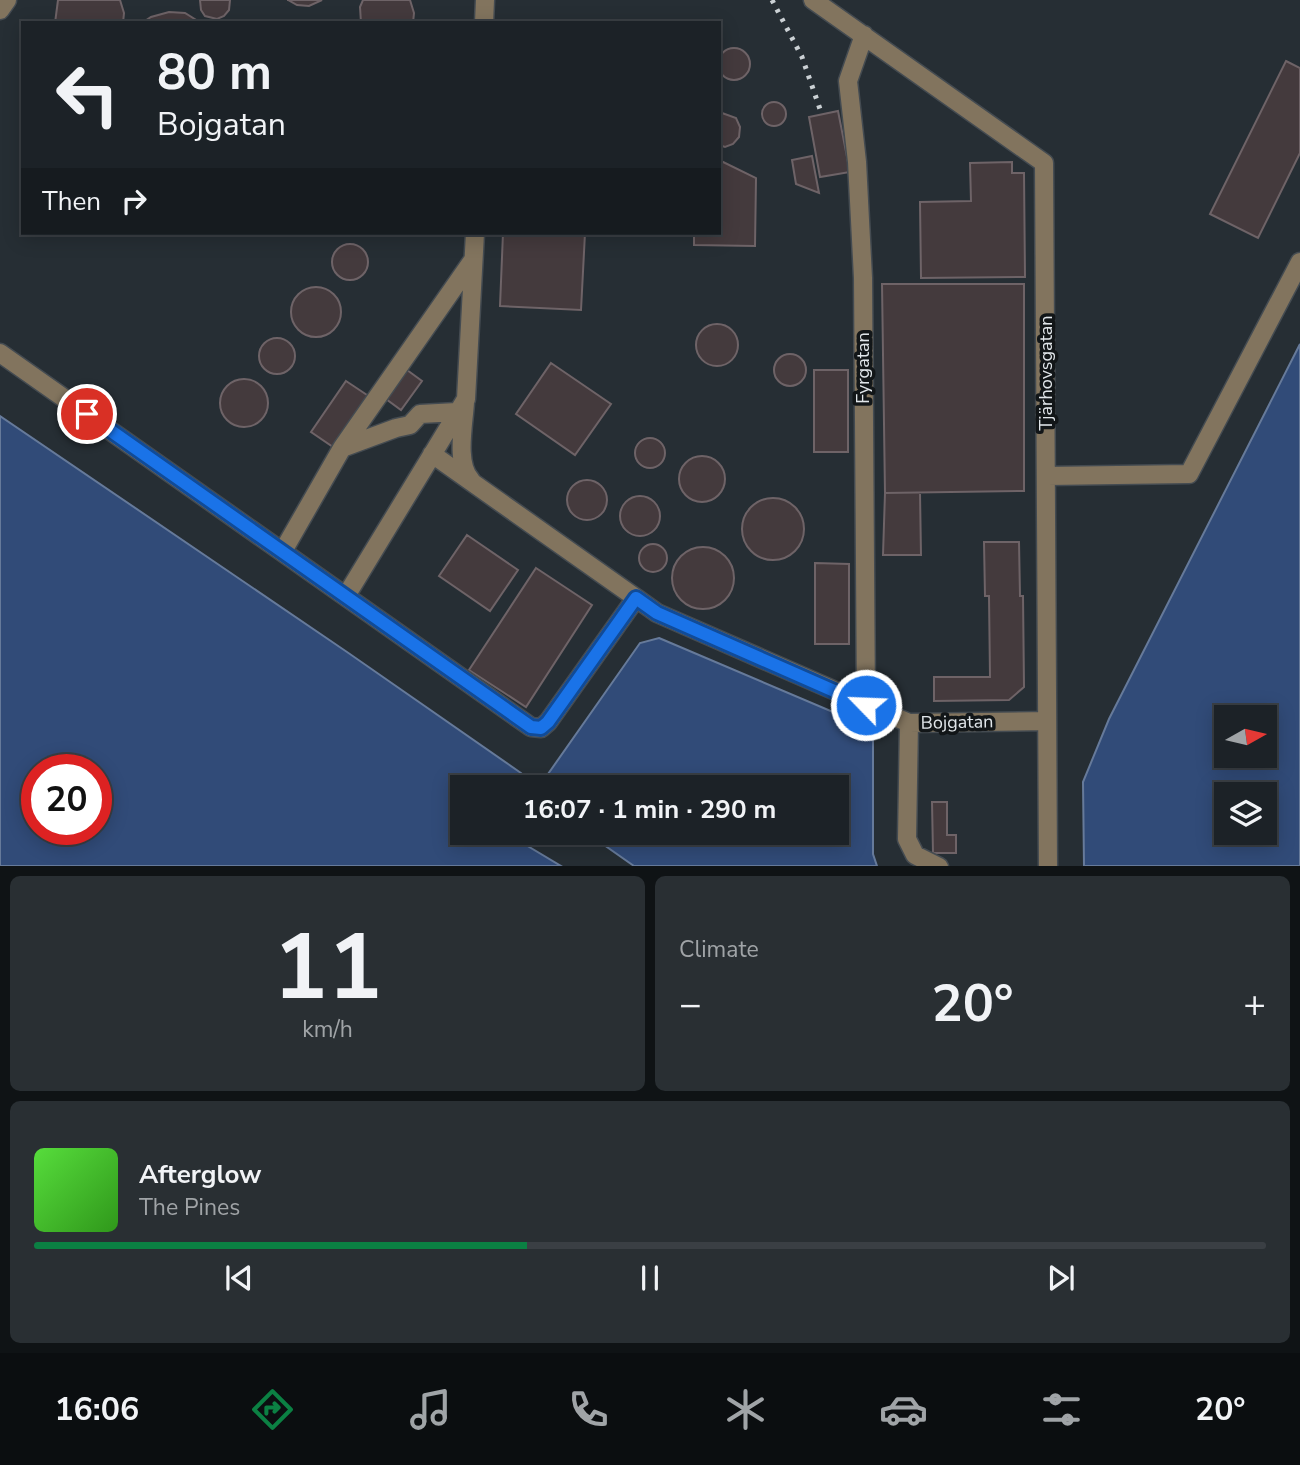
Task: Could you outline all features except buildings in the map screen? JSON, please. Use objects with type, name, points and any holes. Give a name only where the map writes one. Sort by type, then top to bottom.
[{"type":"street","points":[[0,10],[7,0]]},
{"type":"street","points":[[484,21],[485,0]]},
{"type":"street","name":"Tjärhovsgatan","points":[[813,0],[1044,163],[1048,866]]},
{"type":"street","name":"Fyrgatan","points":[[864,35],[848,81],[857,162],[863,278],[866,705]]},
{"type":"street","points":[[472,481],[465,473],[461,461],[461,405],[475,235]]},
{"type":"street","points":[[283,551],[342,448],[473,260]]},
{"type":"street","points":[[1047,476],[1189,474],[1300,262]]},
{"type":"street","points":[[0,354],[531,727],[541,728],[548,722],[636,598]]},
{"type":"street","points":[[342,448],[410,425],[420,414],[461,405]]},
{"type":"street","points":[[346,596],[461,405]]},
{"type":"street","name":"Bojgatan","points":[[432,454],[657,613],[866,705],[909,723],[1047,721]]},
{"type":"street","points":[[909,723],[907,839],[915,855],[939,866]]},
{"type":"water","points":[[1300,344],[1300,866],[1084,866],[1083,782],[1109,719]]},
{"type":"water","points":[[0,416],[521,773],[450,775],[450,845],[526,845],[561,866],[0,866]]},
{"type":"water","points":[[659,638],[873,729],[873,854],[877,866],[634,866],[604,845],[849,845],[849,775],[547,775],[640,643]]},
{"type":"railway","points":[[772,0],[802,57],[821,112]]},
{"type":"route","points":[[87,414],[531,727],[541,728],[546,725],[636,598],[657,613],[866,705]]}]
